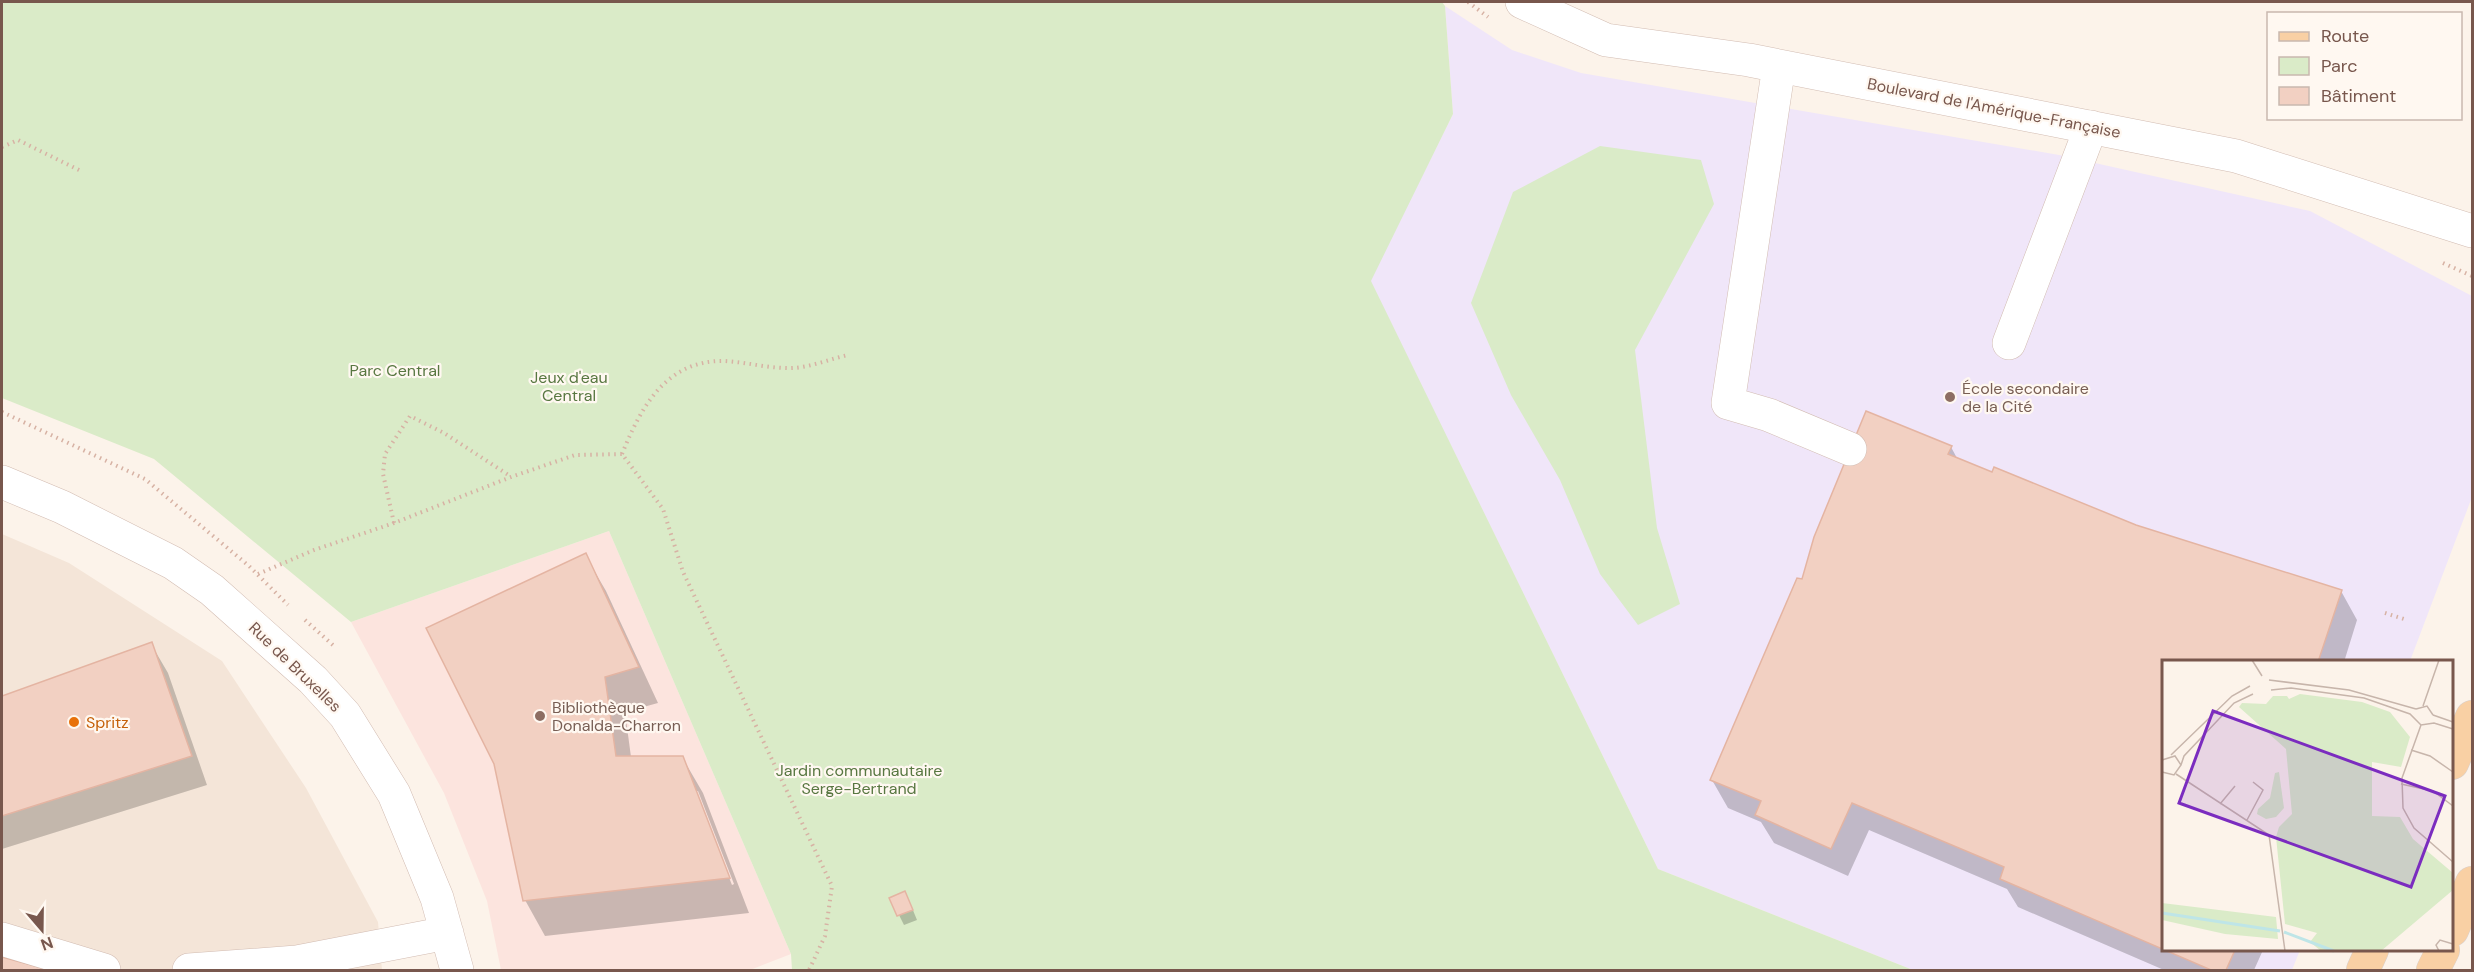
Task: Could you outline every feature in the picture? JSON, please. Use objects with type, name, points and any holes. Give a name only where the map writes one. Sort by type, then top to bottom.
[{"type":"main road","points":[[2453,759],[2472,717]]},
{"type":"main road","points":[[2453,926],[2472,883]]},
{"type":"main road","points":[[2363,970],[2372,951]]},
{"type":"main road","points":[[2433,970],[2442,951]]},
{"type":"street","name":"Boulevard de l'Amérique-Française","points":[[1522,2],[1606,40],[1779,66],[2236,156],[2470,231]]},
{"type":"street","points":[[1779,66],[1728,403],[1769,415],[1850,449]]},
{"type":"street","points":[[2009,343],[2091,127]]},
{"type":"street","name":"Rue de Bruxelles","points":[[2,482],[62,507],[173,563],[212,590],[313,680],[345,715],[394,794],[437,898],[457,970]]},
{"type":"street","points":[[189,970],[297,962],[447,933]]},
{"type":"street","points":[[2,939],[104,970]]},
{"type":"path","points":[[2,147],[18,140],[83,172]]},
{"type":"path","points":[[622,454],[637,418],[662,384],[690,367],[724,361],[759,367],[796,368],[848,355]]},
{"type":"path","points":[[394,523],[383,474],[385,454],[410,416],[444,433],[511,477]]},
{"type":"path","points":[[258,574],[314,550],[394,523],[511,477],[575,455],[622,454]]},
{"type":"path","points":[[622,454],[663,509],[683,572],[832,886],[825,936],[809,970]]},
{"type":"path","points":[[2385,613],[2404,619]]},
{"type":"shaded area","name":"École secondaire de la Cité","points":[[1445,6],[1512,50],[1581,73],[2059,155],[2310,211],[2472,296],[2472,497],[2410,660],[2162,660],[2162,951],[2300,951],[2292,970],[1913,970],[1658,869],[1370,280],[1453,114]]},
{"type":"shaded area","points":[[609,531],[791,954],[750,970],[501,970],[487,901],[444,793],[351,622]]},
{"type":"shaded area","points":[[2,534],[69,563],[222,661],[306,788],[378,922],[382,970],[2,970]]},
{"type":"green space","points":[[2,2],[1442,2],[1445,6],[1453,114],[1371,281],[1658,869],[1913,970],[792,970],[791,954],[609,531],[351,622],[154,459],[2,398]]},
{"type":"green space","points":[[1600,146],[1701,160],[1714,204],[1635,350],[1657,528],[1680,604],[1638,625],[1600,574],[1560,480],[1511,395],[1471,303],[1513,192]]},
{"type":"building","points":[[1866,411],[1952,446],[1948,454],[1992,472],[1994,467],[2136,525],[2342,590],[2319,660],[2162,660],[2162,949],[2000,879],[2004,867],[1852,803],[1831,849],[1755,815],[1761,801],[1710,780],[1797,578],[1802,579],[1814,537]]},
{"type":"building","name":"Bibliothèque Donalda-Charron","points":[[586,553],[639,667],[605,677],[616,756],[683,756],[730,878],[523,901],[494,764],[426,628]]},
{"type":"building","points":[[152,642],[192,756],[2,816],[2,696]]},
{"type":"building","points":[[905,891],[913,910],[897,916],[889,898]]},
{"type":"building","points":[[2167,951],[2235,951],[2226,970],[2211,970]]},
{"type":"building","points":[[2,957],[50,970],[2,970]]},
{"type":"place","name":"École secondaire de la Cité","points":[[1950,397]]},
{"type":"place","name":"Bibliothèque Donalda-Charron","points":[[540,716]]},
{"type":"place","name":"Spritz","points":[[74,722]]},
{"type":"park label","name":"Parc Central","points":[[395,370]]},
{"type":"park label","name":"Jeux d'eau Central","points":[[569,386]]},
{"type":"park label","name":"Jardin communautaire Serge-Bertrand","points":[[859,779]]}]
